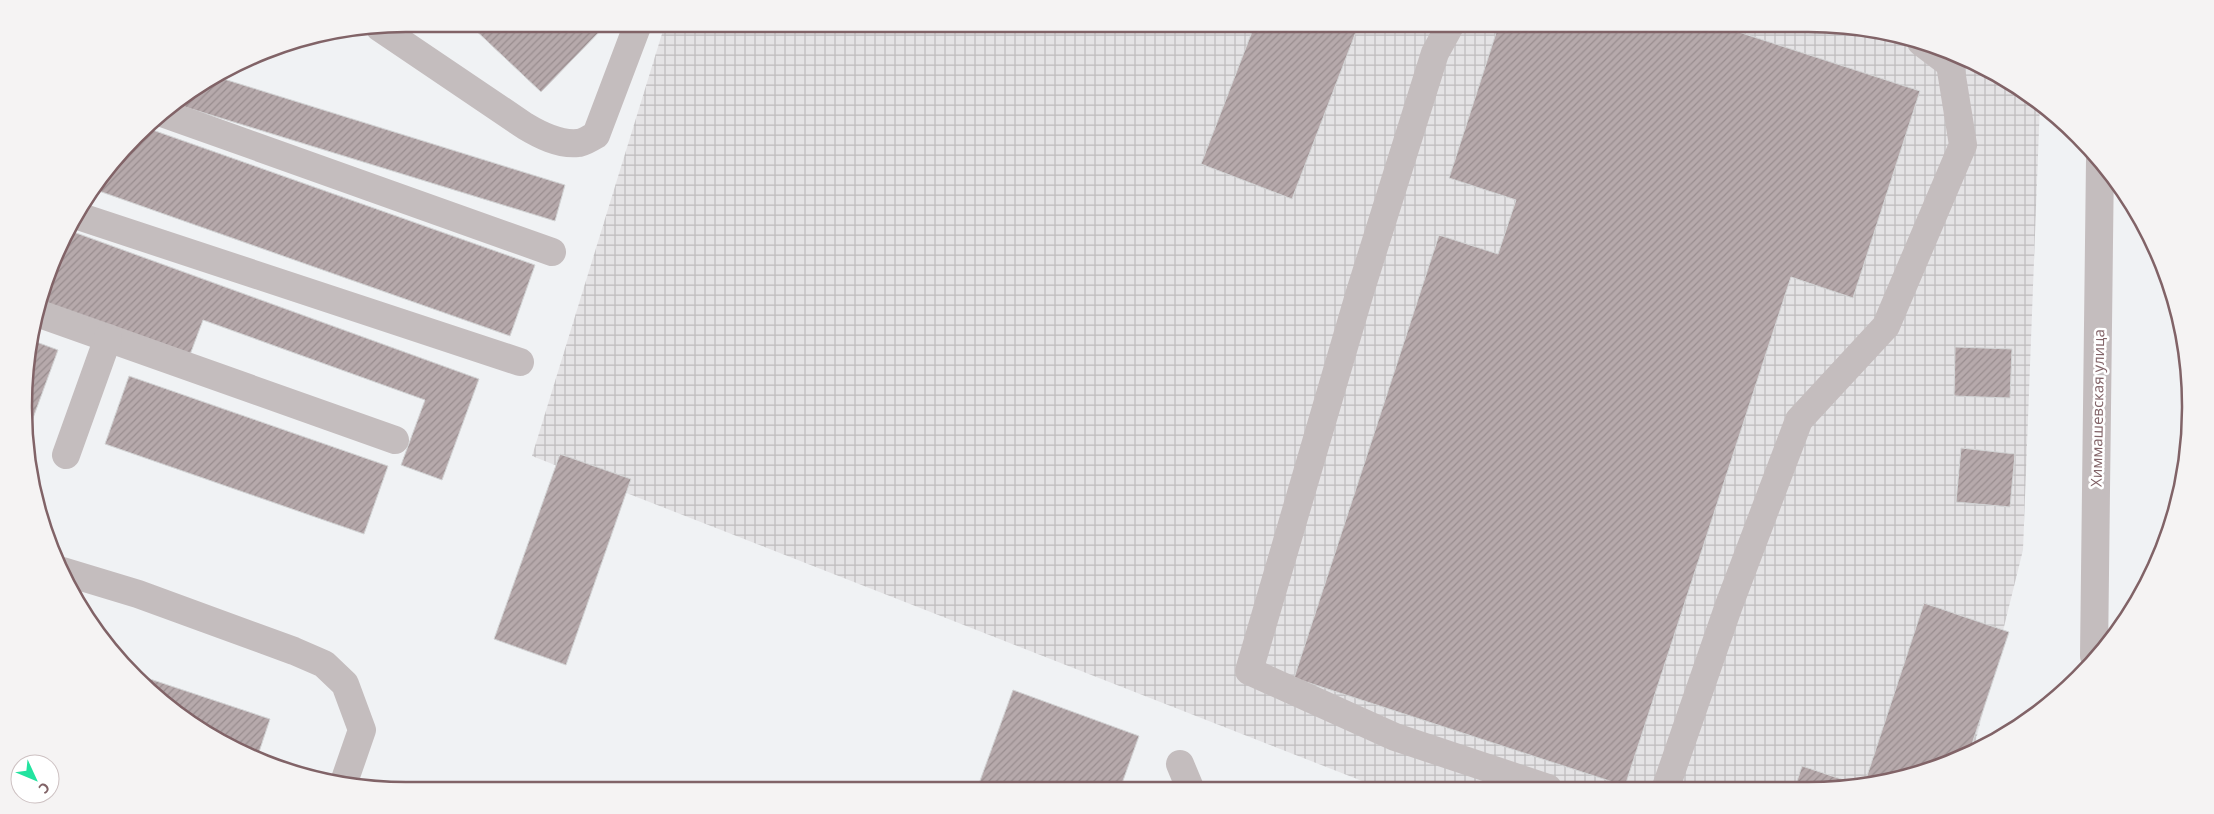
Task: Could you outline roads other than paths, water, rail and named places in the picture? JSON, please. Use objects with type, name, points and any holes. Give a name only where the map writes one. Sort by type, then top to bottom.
[{"type":"street","points":[[387,33],[542,136],[560,142],[579,144],[596,135],[635,32]]},
{"type":"street","points":[[1447,32],[1435,53],[1366,274],[1250,671],[1394,738],[1530,782]]},
{"type":"street","points":[[1668,782],[1729,604],[1798,420],[1886,326],[1963,145],[1950,64],[1942,58]]},
{"type":"street","points":[[171,116],[552,252]]},
{"type":"street","name":"Химмашевская улица","points":[[2094,648],[2100,174]]},
{"type":"street","points":[[84,218],[520,362]]},
{"type":"street","points":[[44,315],[395,440]]},
{"type":"street","points":[[66,455],[108,338]]},
{"type":"street","points":[[72,574],[147,598],[294,651],[324,664],[345,684],[362,730],[346,776]]}]
